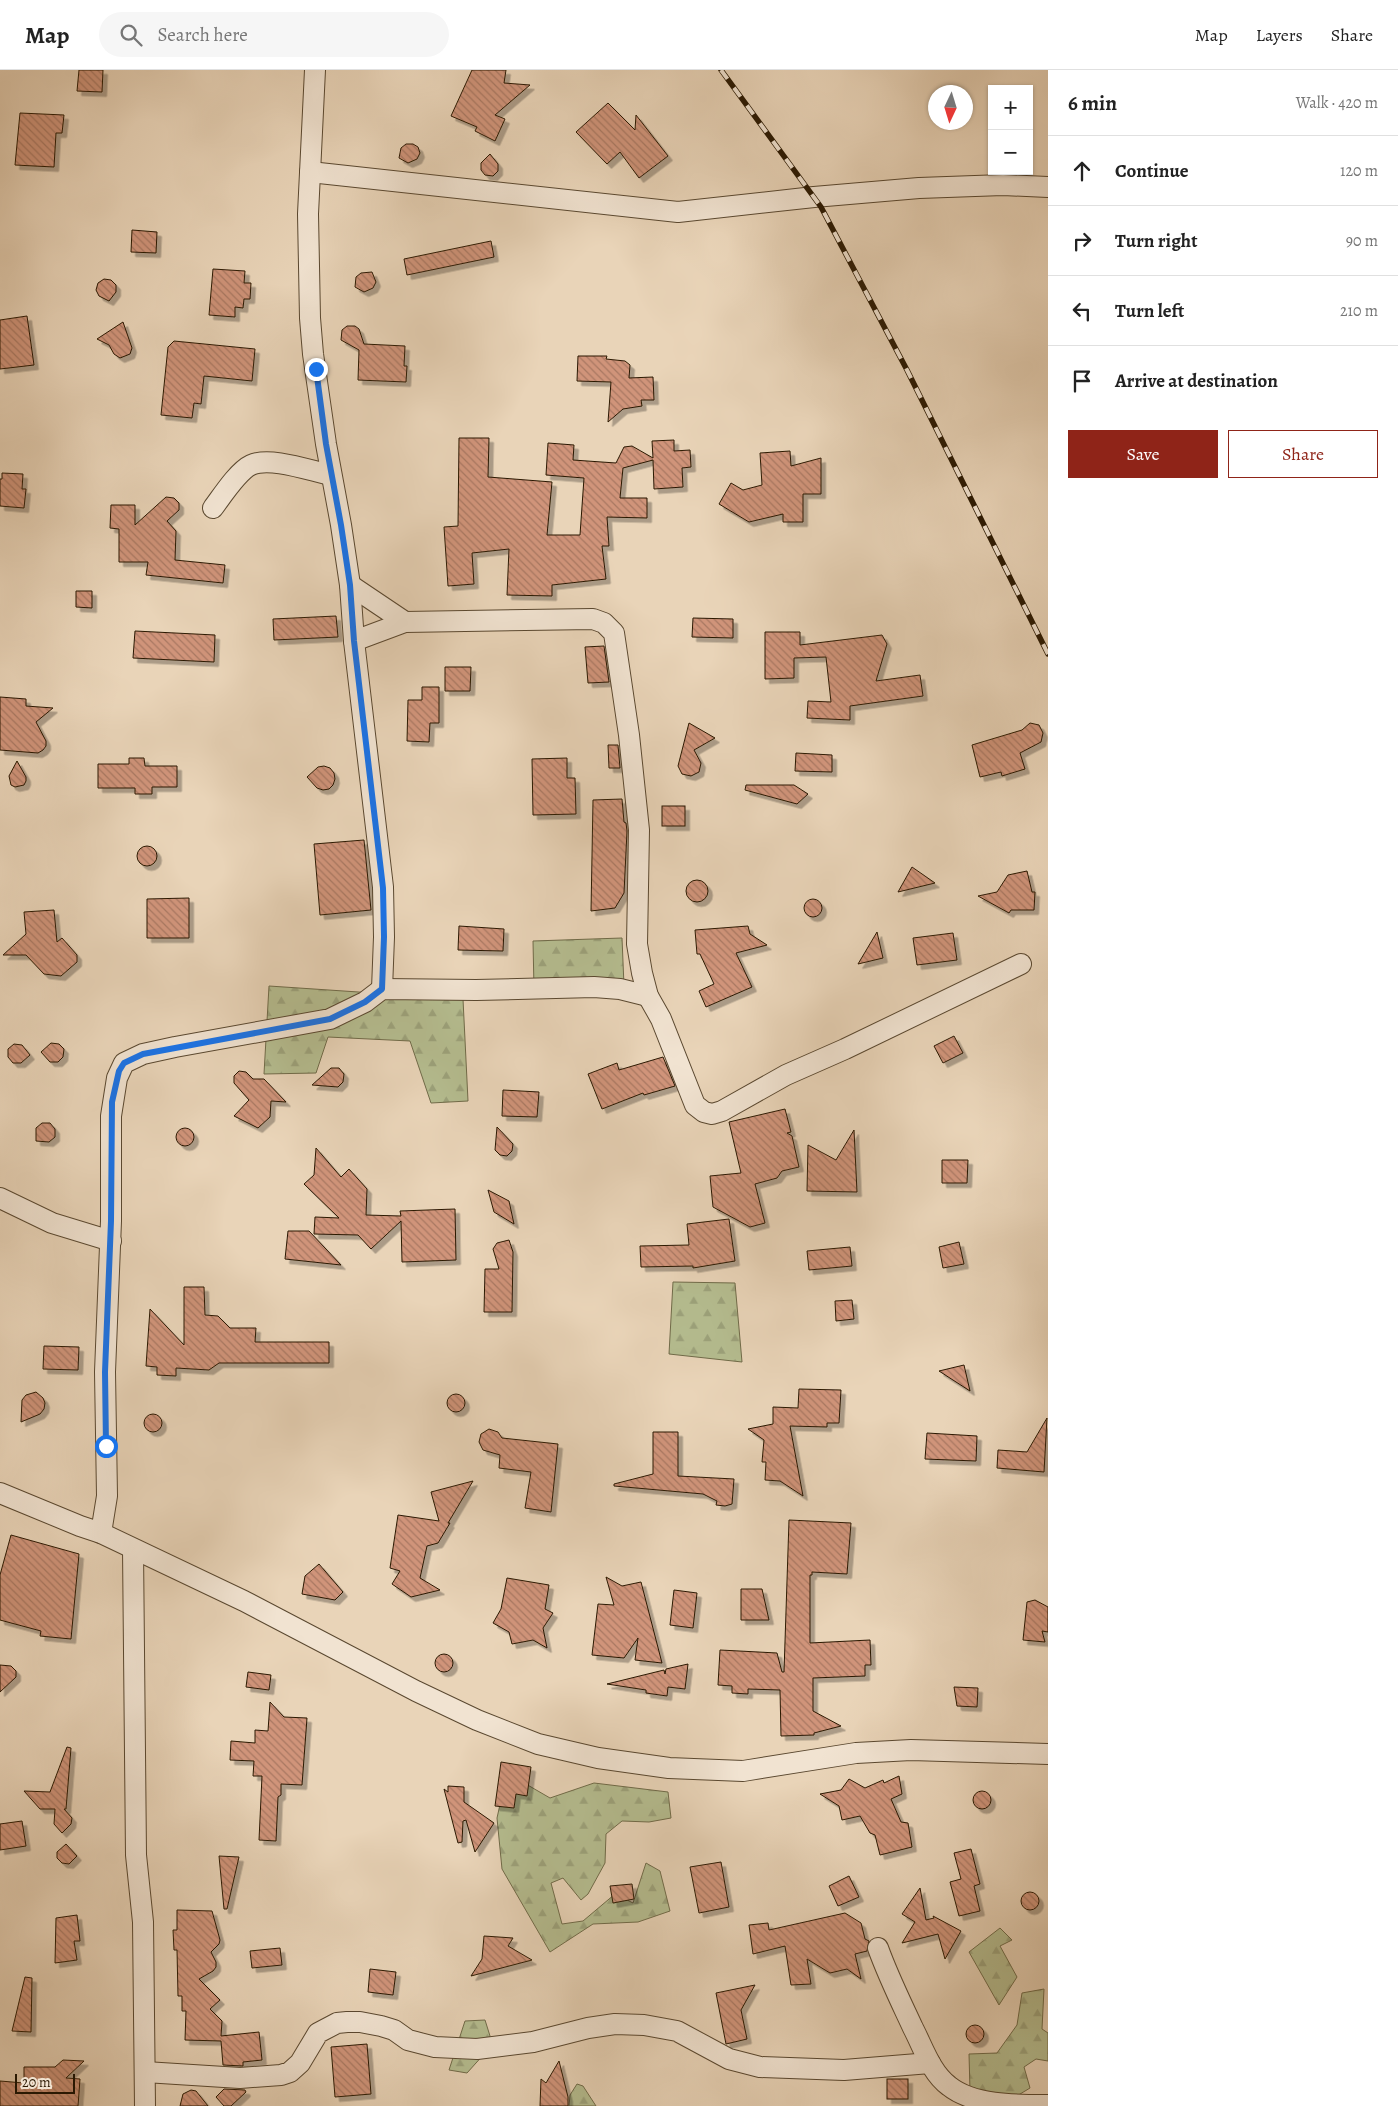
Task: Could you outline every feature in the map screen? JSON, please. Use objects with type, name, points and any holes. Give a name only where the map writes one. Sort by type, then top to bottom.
[{"type":"street","points":[[315,70],[308,214],[310,318],[313,354],[331,475],[350,585],[354,641],[383,888],[382,989]]},
{"type":"street","points":[[310,172],[678,212],[919,188],[1003,185],[1048,187]]},
{"type":"street","points":[[212,508],[242,471],[251,464],[264,462],[287,465],[331,475]]},
{"type":"street","points":[[350,585],[404,622]]},
{"type":"street","points":[[354,641],[404,622],[592,619],[604,624],[614,633],[629,735],[639,830],[637,944],[648,996],[661,1019],[695,1106],[704,1112],[712,1114],[731,1107],[786,1075],[1022,964]]},
{"type":"street","points":[[101,1533],[107,1496],[105,1372],[111,1241],[111,1116],[117,1078],[124,1063],[143,1054],[175,1047],[330,1019],[365,1002],[382,989],[476,990],[594,987],[620,989],[648,996]]},
{"type":"street","points":[[0,1198],[52,1223],[111,1241]]},
{"type":"street","points":[[0,1492],[101,1533],[244,1601],[407,1687],[477,1720],[538,1744],[598,1758],[669,1768],[717,1771],[743,1771],[856,1753],[911,1750],[1048,1754]]},
{"type":"street","points":[[133,1549],[136,1855],[143,1922],[145,2106]]},
{"type":"street","points":[[878,1948],[892,1986],[930,2063],[948,2086],[962,2094],[1003,2105],[1048,2105]]},
{"type":"street","points":[[145,2072],[240,2078],[281,2075],[290,2072],[300,2062],[318,2033],[346,2022],[360,2022],[381,2026],[394,2030],[408,2040],[435,2048],[477,2049],[533,2042],[588,2028],[615,2024],[644,2025],[677,2032],[729,2059],[760,2068],[844,2070],[930,2063]]},
{"type":"green space","points":[[622,938],[624,986],[534,989],[533,941]]},
{"type":"green space","points":[[269,986],[463,999],[468,1101],[431,1103],[410,1041],[328,1037],[316,1073],[264,1074]]},
{"type":"green space","points":[[673,1282],[735,1283],[742,1362],[669,1354]]},
{"type":"green space","points":[[507,1773],[550,1798],[594,1783],[668,1792],[671,1818],[649,1822],[622,1821],[606,1834],[605,1863],[588,1894],[581,1900],[563,1878],[551,1883],[562,1924],[583,1921],[615,1894],[633,1903],[646,1863],[660,1871],[670,1911],[638,1922],[593,1924],[550,1952],[502,1869],[497,1818]]},
{"type":"green space","points":[[1000,1928],[1012,1940],[1000,1946],[1017,1977],[999,2005],[969,1952]]},
{"type":"green space","points":[[1044,1989],[1042,2029],[1048,2033],[1048,2061],[1036,2059],[1024,2067],[1030,2088],[1002,2105],[970,2091],[969,2054],[997,2053],[1017,2025],[1022,1993]]},
{"type":"green space","points":[[485,2020],[490,2036],[485,2053],[467,2073],[449,2070],[465,2021]]},
{"type":"green space","points":[[577,2084],[583,2086],[596,2106],[569,2106],[570,2095]]},
{"type":"building","points":[[79,70],[103,70],[102,92],[77,91]]},
{"type":"building","points":[[472,70],[506,70],[504,83],[530,85],[495,115],[505,119],[495,141],[475,131],[477,127],[451,116]]},
{"type":"building","points":[[608,103],[635,130],[636,115],[668,156],[639,178],[620,152],[607,164],[576,132]]},
{"type":"building","points":[[20,113],[64,115],[62,133],[56,133],[54,167],[15,165]]},
{"type":"building","points":[[406,144],[413,144],[418,147],[420,153],[417,159],[408,163],[399,158],[401,148]]},
{"type":"building","points":[[490,154],[498,164],[498,171],[493,176],[485,175],[481,170],[481,163]]},
{"type":"building","points":[[132,230],[157,232],[156,253],[131,252]]},
{"type":"building","points":[[491,241],[494,257],[407,275],[404,259]]},
{"type":"building","points":[[213,269],[245,271],[244,283],[251,283],[250,299],[244,299],[243,308],[235,307],[235,317],[209,315]]},
{"type":"building","points":[[372,272],[376,282],[373,288],[364,292],[355,287],[356,277],[361,273]]},
{"type":"building","points":[[104,279],[111,280],[116,285],[116,292],[109,301],[99,296],[96,290],[98,283]]},
{"type":"building","points":[[27,316],[34,365],[0,369],[0,320]]},
{"type":"building","points":[[123,322],[132,348],[130,354],[120,358],[114,354],[109,345],[97,339]]},
{"type":"building","points":[[347,326],[355,326],[359,329],[364,344],[405,346],[404,366],[407,366],[406,382],[358,380],[359,350],[341,340],[342,330]]},
{"type":"building","points":[[174,341],[255,349],[252,381],[204,376],[201,404],[194,403],[192,418],[161,415],[168,347]]},
{"type":"building","points":[[578,356],[607,356],[606,359],[625,361],[630,365],[629,378],[653,377],[654,400],[641,400],[642,406],[623,409],[608,422],[611,382],[577,381]]},
{"type":"building","points":[[459,438],[489,438],[488,477],[552,482],[547,535],[580,535],[584,478],[546,475],[548,443],[574,445],[573,460],[616,463],[624,447],[632,446],[653,458],[652,441],[674,440],[674,451],[690,450],[691,467],[682,468],[683,487],[654,489],[653,460],[623,468],[620,498],[647,498],[647,518],[607,517],[609,546],[602,546],[606,579],[552,585],[552,596],[507,595],[509,549],[472,553],[474,584],[448,586],[444,527],[458,526]]},
{"type":"building","points":[[790,451],[791,466],[821,458],[821,494],[803,494],[803,522],[783,522],[783,514],[749,522],[719,504],[731,483],[743,490],[762,485],[760,453]]},
{"type":"building","points":[[2,473],[23,474],[22,489],[26,489],[24,508],[0,506],[0,479],[2,479]]},
{"type":"building","points":[[166,497],[174,498],[179,503],[179,510],[167,521],[176,531],[175,560],[225,565],[223,583],[146,575],[148,562],[119,562],[119,529],[110,528],[111,505],[135,505],[135,525]]},
{"type":"building","points":[[76,591],[92,591],[92,608],[76,607]]},
{"type":"building","points":[[336,616],[338,637],[274,640],[273,619]]},
{"type":"building","points":[[693,618],[733,619],[733,638],[692,637]]},
{"type":"building","points":[[135,631],[215,635],[214,662],[133,658]]},
{"type":"building","points":[[765,632],[800,632],[800,645],[882,635],[887,644],[876,681],[920,675],[923,696],[850,706],[850,720],[807,718],[808,701],[831,702],[826,657],[794,658],[794,678],[765,679]]},
{"type":"building","points":[[604,646],[609,682],[588,683],[585,647]]},
{"type":"building","points":[[445,667],[471,667],[470,691],[445,691]]},
{"type":"building","points":[[422,687],[439,687],[439,723],[430,723],[429,742],[407,741],[408,700],[422,700]]},
{"type":"building","points":[[0,697],[26,699],[26,706],[53,708],[36,722],[46,741],[46,746],[43,750],[38,753],[0,750]]},
{"type":"building","points":[[689,723],[715,738],[694,750],[701,763],[699,772],[691,776],[682,774],[678,766]]},
{"type":"building","points":[[1030,723],[1039,725],[1043,733],[1041,742],[1020,753],[1025,769],[1002,776],[1001,772],[980,777],[972,745],[1022,730]]},
{"type":"building","points":[[608,745],[618,745],[620,768],[609,768]]},
{"type":"building","points":[[796,753],[832,755],[832,772],[795,771]]},
{"type":"building","points":[[129,758],[144,758],[145,766],[177,766],[177,787],[152,787],[152,794],[135,794],[135,788],[98,788],[98,764],[129,764]]},
{"type":"building","points":[[567,758],[567,778],[575,778],[576,814],[533,815],[532,759]]},
{"type":"building","points":[[17,761],[26,777],[26,781],[24,785],[15,787],[11,785],[9,776]]},
{"type":"building","points":[[318,767],[330,768],[334,773],[335,779],[329,789],[323,790],[317,788],[307,777]]},
{"type":"building","points":[[746,785],[794,785],[808,794],[797,804],[745,790]]},
{"type":"building","points":[[622,799],[624,822],[626,823],[627,831],[624,893],[615,908],[591,911],[593,800]]},
{"type":"building","points":[[662,806],[685,806],[685,826],[662,826]]},
{"type":"building","points":[[364,840],[371,910],[320,915],[314,844]]},
{"type":"building","points":[[147,846],[154,849],[157,856],[154,863],[147,866],[140,863],[137,856],[140,849]]},
{"type":"building","points":[[912,867],[935,883],[898,892]]},
{"type":"building","points":[[1027,871],[1032,892],[1035,892],[1034,910],[1011,910],[1009,913],[978,896],[997,892],[1008,875]]},
{"type":"building","points":[[697,880],[705,883],[708,891],[705,899],[697,902],[689,899],[686,891],[689,883]]},
{"type":"building","points":[[189,898],[189,938],[147,938],[147,899]]},
{"type":"building","points":[[813,899],[819,902],[822,908],[819,914],[813,917],[807,914],[804,908],[807,902]]},
{"type":"building","points":[[54,910],[57,942],[62,938],[77,955],[77,962],[61,976],[44,974],[26,955],[3,955],[26,934],[24,912]]},
{"type":"building","points":[[459,926],[504,929],[503,951],[458,950]]},
{"type":"building","points":[[748,926],[750,934],[767,945],[736,953],[752,987],[706,1007],[699,991],[714,984],[700,954],[697,954],[695,930]]},
{"type":"building","points":[[877,932],[883,958],[858,964]]},
{"type":"building","points":[[953,933],[957,960],[917,965],[913,938]]},
{"type":"building","points":[[954,1036],[963,1053],[943,1063],[934,1046]]},
{"type":"building","points":[[51,1043],[59,1044],[64,1049],[63,1057],[58,1062],[50,1062],[41,1052]]},
{"type":"building","points":[[14,1044],[22,1045],[30,1055],[21,1063],[13,1063],[8,1057],[8,1049]]},
{"type":"building","points":[[663,1057],[675,1086],[644,1095],[643,1093],[602,1109],[588,1074],[617,1063],[619,1070]]},
{"type":"building","points":[[331,1068],[339,1068],[344,1074],[343,1082],[338,1087],[312,1085]]},
{"type":"building","points":[[239,1071],[246,1072],[253,1079],[264,1079],[286,1102],[271,1101],[270,1117],[258,1128],[234,1116],[249,1100],[234,1083],[234,1076]]},
{"type":"building","points":[[503,1090],[539,1092],[537,1117],[502,1116]]},
{"type":"building","points":[[785,1109],[791,1132],[787,1133],[792,1136],[799,1167],[782,1171],[777,1178],[755,1184],[765,1223],[750,1227],[713,1207],[710,1176],[741,1173],[729,1122]]},
{"type":"building","points":[[42,1123],[50,1123],[55,1129],[55,1137],[49,1142],[36,1141],[36,1128]]},
{"type":"building","points":[[497,1127],[513,1144],[512,1151],[507,1156],[500,1155],[495,1150]]},
{"type":"building","points":[[185,1128],[191,1131],[194,1137],[191,1143],[185,1146],[179,1143],[176,1137],[179,1131]]},
{"type":"building","points":[[854,1130],[857,1192],[807,1191],[808,1145],[836,1160]]},
{"type":"building","points":[[316,1148],[341,1177],[349,1169],[367,1189],[366,1215],[401,1216],[400,1211],[455,1209],[456,1260],[402,1262],[401,1221],[371,1249],[358,1235],[314,1234],[315,1217],[339,1218],[304,1184],[314,1175]]},
{"type":"building","points":[[942,1160],[968,1160],[967,1183],[942,1183]]},
{"type":"building","points":[[488,1190],[509,1201],[514,1224],[494,1212]]},
{"type":"building","points":[[729,1219],[735,1261],[693,1268],[693,1266],[641,1267],[640,1246],[689,1245],[687,1224]]},
{"type":"building","points":[[288,1231],[309,1231],[341,1265],[285,1259]]},
{"type":"building","points":[[509,1240],[513,1252],[512,1312],[484,1312],[485,1269],[499,1269],[493,1249],[497,1243]]},
{"type":"building","points":[[959,1242],[964,1264],[943,1268],[939,1247]]},
{"type":"building","points":[[850,1247],[852,1266],[809,1270],[807,1251]]},
{"type":"building","points":[[184,1287],[204,1287],[205,1315],[218,1316],[230,1328],[256,1328],[255,1342],[329,1342],[329,1363],[219,1363],[209,1370],[176,1368],[176,1376],[157,1375],[157,1367],[146,1366],[150,1309],[184,1345]]},
{"type":"building","points":[[852,1300],[854,1319],[836,1321],[835,1301]]},
{"type":"building","points":[[44,1346],[79,1347],[78,1370],[43,1369]]},
{"type":"building","points":[[964,1365],[970,1391],[939,1371]]},
{"type":"building","points":[[799,1389],[841,1390],[839,1423],[827,1423],[827,1427],[790,1426],[803,1496],[780,1481],[765,1480],[766,1462],[762,1462],[764,1440],[748,1429],[773,1424],[773,1407],[798,1408]]},
{"type":"building","points":[[36,1392],[43,1398],[45,1403],[44,1409],[40,1414],[21,1422],[22,1400],[26,1395]]},
{"type":"building","points":[[456,1394],[462,1397],[465,1403],[462,1409],[456,1412],[450,1409],[447,1403],[450,1397]]},
{"type":"building","points":[[149,1414],[157,1414],[162,1419],[160,1430],[149,1432],[144,1427],[144,1419]]},
{"type":"building","points":[[1047,1418],[1044,1472],[997,1468],[998,1450],[1027,1452]]},
{"type":"building","points":[[489,1429],[498,1432],[502,1438],[558,1444],[551,1512],[525,1508],[531,1472],[499,1468],[500,1455],[483,1450],[479,1442],[481,1434]]},
{"type":"building","points":[[653,1432],[678,1432],[678,1476],[734,1479],[732,1504],[725,1506],[716,1505],[717,1501],[703,1494],[614,1486],[614,1484],[653,1474]]},
{"type":"building","points":[[927,1433],[977,1436],[976,1461],[925,1459]]},
{"type":"building","points":[[473,1481],[438,1543],[427,1546],[420,1578],[440,1590],[411,1597],[392,1584],[400,1571],[390,1568],[398,1515],[439,1521],[431,1492]]},
{"type":"building","points":[[789,1520],[851,1523],[847,1574],[812,1572],[812,1575],[810,1575],[810,1643],[870,1640],[871,1665],[865,1665],[865,1676],[813,1678],[813,1711],[841,1726],[814,1733],[814,1735],[781,1736],[780,1690],[748,1689],[748,1694],[732,1693],[732,1686],[718,1685],[720,1650],[777,1653],[782,1672],[784,1672]]},
{"type":"building","points":[[11,1535],[79,1554],[71,1639],[40,1636],[41,1631],[0,1620],[0,1575]]},
{"type":"building","points":[[319,1564],[343,1592],[335,1600],[302,1594],[305,1576]]},
{"type":"building","points":[[606,1577],[622,1586],[641,1582],[662,1663],[635,1660],[638,1638],[624,1658],[592,1655],[598,1604],[614,1605]]},
{"type":"building","points":[[507,1578],[549,1585],[545,1609],[553,1613],[543,1628],[547,1648],[533,1640],[512,1644],[509,1632],[493,1623],[501,1609]]},
{"type":"building","points":[[741,1589],[762,1589],[769,1620],[741,1620]]},
{"type":"building","points":[[674,1590],[697,1593],[693,1628],[670,1625]]},
{"type":"building","points":[[1035,1600],[1048,1607],[1048,1632],[1042,1631],[1045,1642],[1023,1640],[1027,1602]]},
{"type":"building","points":[[444,1654],[450,1657],[453,1663],[450,1669],[444,1672],[438,1669],[435,1663],[438,1657]]},
{"type":"building","points":[[688,1664],[685,1689],[668,1687],[667,1696],[646,1693],[646,1690],[607,1684],[664,1670],[665,1674],[666,1669]]},
{"type":"building","points":[[0,1665],[11,1666],[16,1671],[16,1677],[0,1692]]},
{"type":"building","points":[[248,1672],[271,1675],[269,1690],[246,1687]]},
{"type":"building","points":[[954,1687],[978,1688],[977,1707],[957,1706]]},
{"type":"building","points":[[270,1702],[284,1717],[307,1718],[302,1785],[281,1784],[281,1795],[278,1797],[276,1841],[259,1840],[262,1776],[253,1776],[254,1761],[230,1760],[231,1741],[255,1743],[255,1730],[268,1731]]},
{"type":"building","points":[[67,1747],[71,1748],[66,1809],[64,1809],[72,1818],[71,1824],[62,1833],[54,1824],[55,1809],[40,1809],[24,1791],[50,1792]]},
{"type":"building","points":[[501,1762],[531,1767],[527,1796],[516,1794],[514,1808],[495,1806]]},
{"type":"building","points":[[899,1776],[902,1794],[891,1799],[901,1822],[908,1823],[912,1847],[880,1855],[875,1835],[870,1833],[860,1816],[842,1820],[839,1806],[820,1794],[841,1790],[849,1779],[865,1788],[883,1780],[884,1783]]},
{"type":"building","points":[[448,1786],[464,1787],[464,1802],[494,1823],[475,1852],[466,1820],[463,1821],[462,1842],[458,1843],[444,1789],[448,1792]]},
{"type":"building","points":[[982,1791],[988,1794],[991,1800],[988,1806],[982,1809],[976,1806],[973,1800],[976,1794]]},
{"type":"building","points":[[22,1821],[26,1846],[0,1850],[0,1824]]},
{"type":"building","points":[[66,1844],[77,1856],[69,1864],[62,1863],[57,1858],[57,1852]]},
{"type":"building","points":[[971,1849],[980,1884],[974,1886],[980,1911],[959,1916],[950,1882],[961,1879],[954,1853]]},
{"type":"building","points":[[219,1856],[239,1857],[227,1909],[224,1909]]},
{"type":"building","points":[[721,1862],[729,1907],[699,1913],[690,1867]]},
{"type":"building","points":[[849,1876],[859,1897],[838,1906],[829,1886]]},
{"type":"building","points":[[632,1884],[634,1899],[613,1903],[610,1886]]},
{"type":"building","points":[[920,1888],[926,1920],[934,1918],[933,1916],[961,1931],[945,1959],[938,1934],[902,1943],[915,1922],[902,1914]]},
{"type":"building","points":[[1030,1892],[1036,1895],[1039,1901],[1036,1907],[1030,1910],[1024,1907],[1021,1901],[1024,1895]]},
{"type":"building","points":[[177,1910],[212,1911],[220,1940],[219,1944],[211,1952],[216,1962],[216,1967],[213,1971],[199,1979],[220,2000],[210,2009],[222,2021],[221,2036],[259,2032],[262,2060],[243,2062],[243,2066],[223,2065],[221,2041],[185,2040],[186,2011],[182,2011],[182,1996],[178,1996],[177,1950],[174,1950],[173,1930],[177,1930]]},
{"type":"building","points":[[845,1913],[861,1923],[865,1939],[869,1941],[867,1951],[855,1954],[861,1979],[847,1969],[830,1973],[807,1959],[811,1984],[791,1985],[785,1946],[753,1954],[749,1925],[768,1923],[769,1930]]},
{"type":"building","points":[[77,1915],[80,1941],[74,1941],[77,1960],[55,1963],[56,1918]]},
{"type":"building","points":[[484,1936],[513,1938],[508,1946],[532,1960],[471,1976],[482,1959]]},
{"type":"building","points":[[280,1948],[282,1965],[252,1968],[250,1951]]},
{"type":"building","points":[[370,1969],[396,1972],[393,1995],[368,1992]]},
{"type":"building","points":[[25,1977],[32,1978],[31,2032],[12,2031]]},
{"type":"building","points":[[755,1985],[741,2010],[747,2039],[726,2044],[716,1993]]},
{"type":"building","points":[[975,2025],[981,2028],[984,2034],[981,2040],[975,2043],[969,2040],[966,2034],[969,2028]]},
{"type":"building","points":[[367,2044],[371,2094],[335,2097],[331,2047]]},
{"type":"building","points":[[63,2060],[84,2061],[66,2078],[80,2079],[78,2106],[0,2106],[0,2081],[24,2083],[24,2067],[55,2067]]},
{"type":"building","points":[[559,2061],[568,2097],[568,2106],[540,2106],[541,2079],[546,2083]]},
{"type":"building","points":[[887,2079],[908,2079],[908,2099],[887,2099]]},
{"type":"building","points":[[224,2089],[245,2090],[246,2092],[231,2106],[224,2106],[216,2097]]},
{"type":"building","points":[[191,2090],[196,2091],[208,2106],[180,2106],[183,2094]]},
{"type":"railway","points":[[721,70],[821,207],[907,370],[1048,654]]},
{"type":"route","points":[[106,1446],[105,1372],[111,1221],[111,1116],[114,1088],[119,1071],[124,1063],[143,1054],[330,1019],[352,1010],[382,989],[383,888],[354,641],[350,585],[326,444],[316,369]]}]
